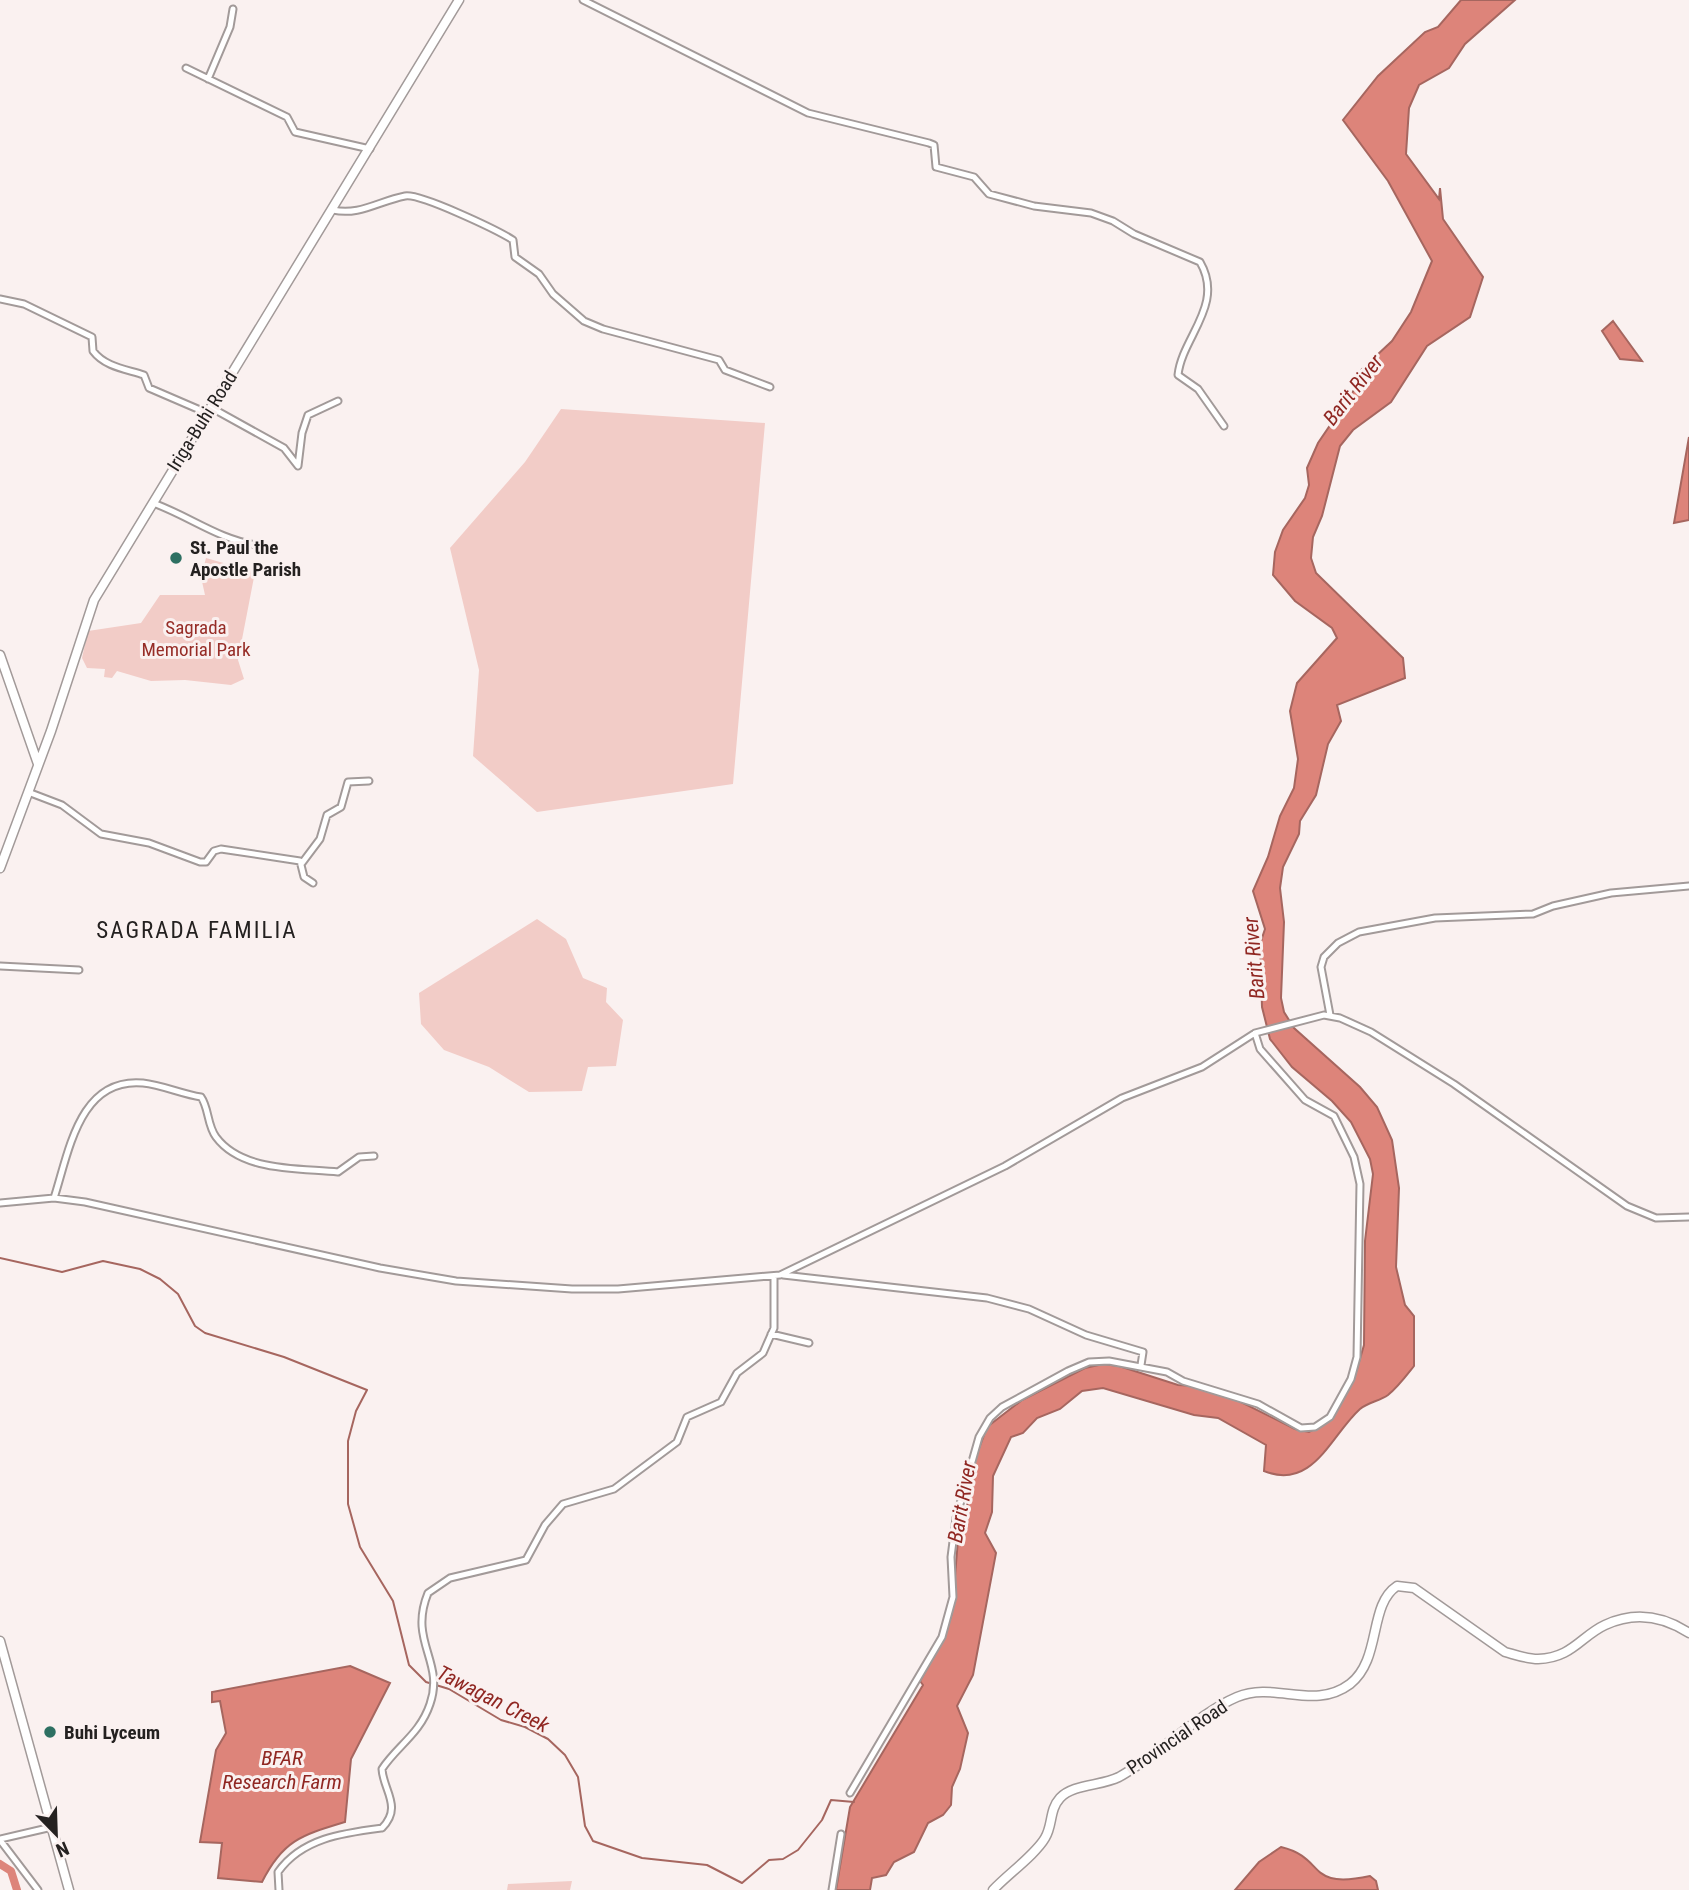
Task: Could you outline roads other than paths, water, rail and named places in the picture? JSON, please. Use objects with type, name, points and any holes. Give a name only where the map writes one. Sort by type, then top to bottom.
[{"type":"main road","name":"Iriga-Buhi Road","points":[[0,868],[94,600],[459,0]]},
{"type":"main road","points":[[0,655],[38,764]]},
{"type":"main road","name":"Provincial Road","points":[[993,1890],[1045,1838],[1057,1801],[1068,1792],[1125,1773],[1237,1697],[1263,1693],[1315,1698],[1335,1693],[1352,1683],[1371,1654],[1384,1599],[1397,1586],[1414,1588],[1505,1652],[1523,1657],[1556,1656],[1581,1645],[1603,1625],[1639,1616],[1664,1619],[1689,1633]]},
{"type":"main road","points":[[0,1641],[69,1890]]},
{"type":"street","points":[[583,0],[808,113],[934,145],[936,167],[974,177],[989,194],[1034,206],[1091,213],[1200,262],[1204,276],[1205,313],[1178,375],[1198,389],[1224,426]]},
{"type":"street","points":[[208,79],[230,27],[233,9]]},
{"type":"street","points":[[187,68],[287,117],[295,132],[370,149]]},
{"type":"street","points":[[333,210],[353,213],[408,195],[449,206],[457,214],[513,240],[515,257],[539,274],[553,294],[584,321],[603,329],[719,360],[725,370],[770,387]]},
{"type":"street","points":[[0,299],[24,304],[92,337],[93,351],[98,357],[111,365],[144,375],[149,388],[209,410],[284,448],[298,466],[302,433],[308,415],[338,401]]},
{"type":"street","points":[[152,503],[188,517],[229,540],[256,545]]},
{"type":"street","points":[[313,883],[304,877],[302,863],[320,839],[327,815],[341,807],[348,782],[369,781]]},
{"type":"street","points":[[28,792],[62,805],[101,834],[149,843],[191,860],[206,862],[220,849],[302,863]]},
{"type":"street","points":[[1330,1015],[1321,967],[1324,957],[1338,943],[1359,932],[1435,918],[1533,914],[1553,906],[1611,892],[1689,886]]},
{"type":"street","points":[[0,967],[79,970]]},
{"type":"street","points":[[777,1275],[1005,1166],[1122,1098],[1202,1067],[1255,1033],[1297,1020],[1330,1015],[1371,1032],[1454,1084],[1627,1206],[1656,1218],[1689,1217]]},
{"type":"street","points":[[850,1793],[946,1626],[953,1597],[951,1557],[955,1527],[979,1437],[990,1418],[1018,1396],[1089,1362],[1141,1365],[1258,1404],[1294,1425],[1308,1429],[1330,1417],[1351,1379],[1357,1357],[1362,1216],[1358,1168],[1334,1116],[1305,1100],[1260,1049],[1255,1033]]},
{"type":"street","points":[[54,1198],[79,1120],[88,1106],[106,1089],[128,1083],[147,1083],[201,1097],[210,1127],[229,1152],[269,1166],[338,1172],[359,1157],[374,1156]]},
{"type":"street","points":[[0,1203],[54,1198],[85,1202],[380,1268],[456,1281],[561,1289],[618,1289],[777,1275],[987,1298],[1029,1309],[1086,1335],[1143,1352],[1141,1365]]},
{"type":"street","points":[[279,1890],[278,1871],[299,1849],[384,1827],[392,1796],[382,1769],[421,1724],[433,1689],[434,1668],[420,1625],[429,1591],[450,1578],[528,1559],[545,1525],[563,1504],[612,1490],[678,1440],[684,1419],[724,1399],[737,1373],[759,1359],[771,1334],[777,1275]]},
{"type":"street","points":[[771,1334],[809,1343]]},
{"type":"street","points":[[38,1890],[0,1839],[52,1827]]},
{"type":"street","points":[[832,1890],[841,1834]]},
{"type":"water","points":[[1461,0],[1515,0],[1465,44],[1449,68],[1419,85],[1409,108],[1406,154],[1439,199],[1440,188],[1443,219],[1483,277],[1470,317],[1427,346],[1391,402],[1353,430],[1340,446],[1322,516],[1313,537],[1311,558],[1316,573],[1403,658],[1405,678],[1337,705],[1341,721],[1328,744],[1316,795],[1300,821],[1299,834],[1283,867],[1280,888],[1284,922],[1281,998],[1284,1012],[1294,1028],[1360,1087],[1377,1107],[1392,1140],[1399,1188],[1396,1267],[1405,1305],[1414,1316],[1414,1366],[1388,1395],[1360,1409],[1320,1457],[1296,1473],[1281,1475],[1264,1471],[1266,1445],[1218,1418],[1194,1415],[1103,1388],[1082,1391],[1060,1409],[1037,1418],[1023,1433],[1011,1437],[993,1476],[992,1512],[985,1533],[996,1553],[973,1675],[957,1706],[968,1733],[960,1769],[952,1787],[951,1805],[943,1815],[928,1823],[914,1852],[894,1862],[886,1875],[872,1878],[870,1890],[836,1890],[850,1807],[923,1685],[920,1681],[944,1638],[952,1613],[959,1527],[965,1520],[974,1462],[987,1427],[1022,1400],[1085,1368],[1103,1364],[1119,1366],[1178,1385],[1195,1386],[1239,1401],[1295,1429],[1309,1432],[1328,1422],[1354,1379],[1364,1345],[1365,1241],[1373,1174],[1370,1159],[1351,1122],[1332,1101],[1292,1067],[1270,1039],[1262,1007],[1260,944],[1265,929],[1253,891],[1268,857],[1280,816],[1294,788],[1298,759],[1290,711],[1297,683],[1337,638],[1332,628],[1295,601],[1273,575],[1275,552],[1283,530],[1305,498],[1309,485],[1307,468],[1318,443],[1356,387],[1361,370],[1392,341],[1411,312],[1432,261],[1388,181],[1343,120],[1378,76],[1425,32],[1438,27]]},
{"type":"water","points":[[1613,321],[1642,361],[1620,359],[1602,331]]},
{"type":"water","points":[[1689,437],[1689,520],[1674,523]]},
{"type":"water","name":"BFAR Research Farm","points":[[350,1666],[390,1683],[351,1759],[345,1822],[295,1841],[278,1857],[262,1882],[218,1878],[222,1843],[200,1842],[216,1750],[226,1733],[220,1701],[212,1702],[212,1692]]},
{"type":"water","points":[[1281,1847],[1305,1858],[1325,1876],[1349,1879],[1370,1876],[1376,1881],[1378,1890],[1235,1890],[1259,1862]]},
{"type":"waterway","name":"Tawagan Creek","points":[[0,1258],[62,1272],[103,1261],[140,1269],[160,1279],[178,1294],[195,1326],[205,1333],[284,1357],[367,1390],[356,1411],[348,1441],[348,1504],[360,1547],[393,1601],[409,1665],[426,1682],[449,1689],[501,1720],[525,1727],[548,1739],[565,1755],[578,1777],[585,1826],[593,1841],[642,1858],[707,1865],[742,1883],[769,1860],[783,1859],[798,1850],[822,1820],[831,1800],[854,1802]]},
{"type":"waterway","points":[[0,1864],[11,1871],[17,1890]]},
{"type":"place","name":"St. Paul the Apostle Parish","points":[[176,558]]},
{"type":"place","name":"Buhi Lyceum","points":[[50,1732]]},
{"type":"district","name":"SAGRADA FAMILIA","points":[[197,930]]},
{"type":"water label","name":"Barit River","points":[[1353,390]]},
{"type":"water label","name":"Barit River","points":[[1254,958]]},
{"type":"water label","name":"Barit River","points":[[962,1502]]},
{"type":"park label","name":"Sagrada Memorial Park","points":[[196,638]]}]
